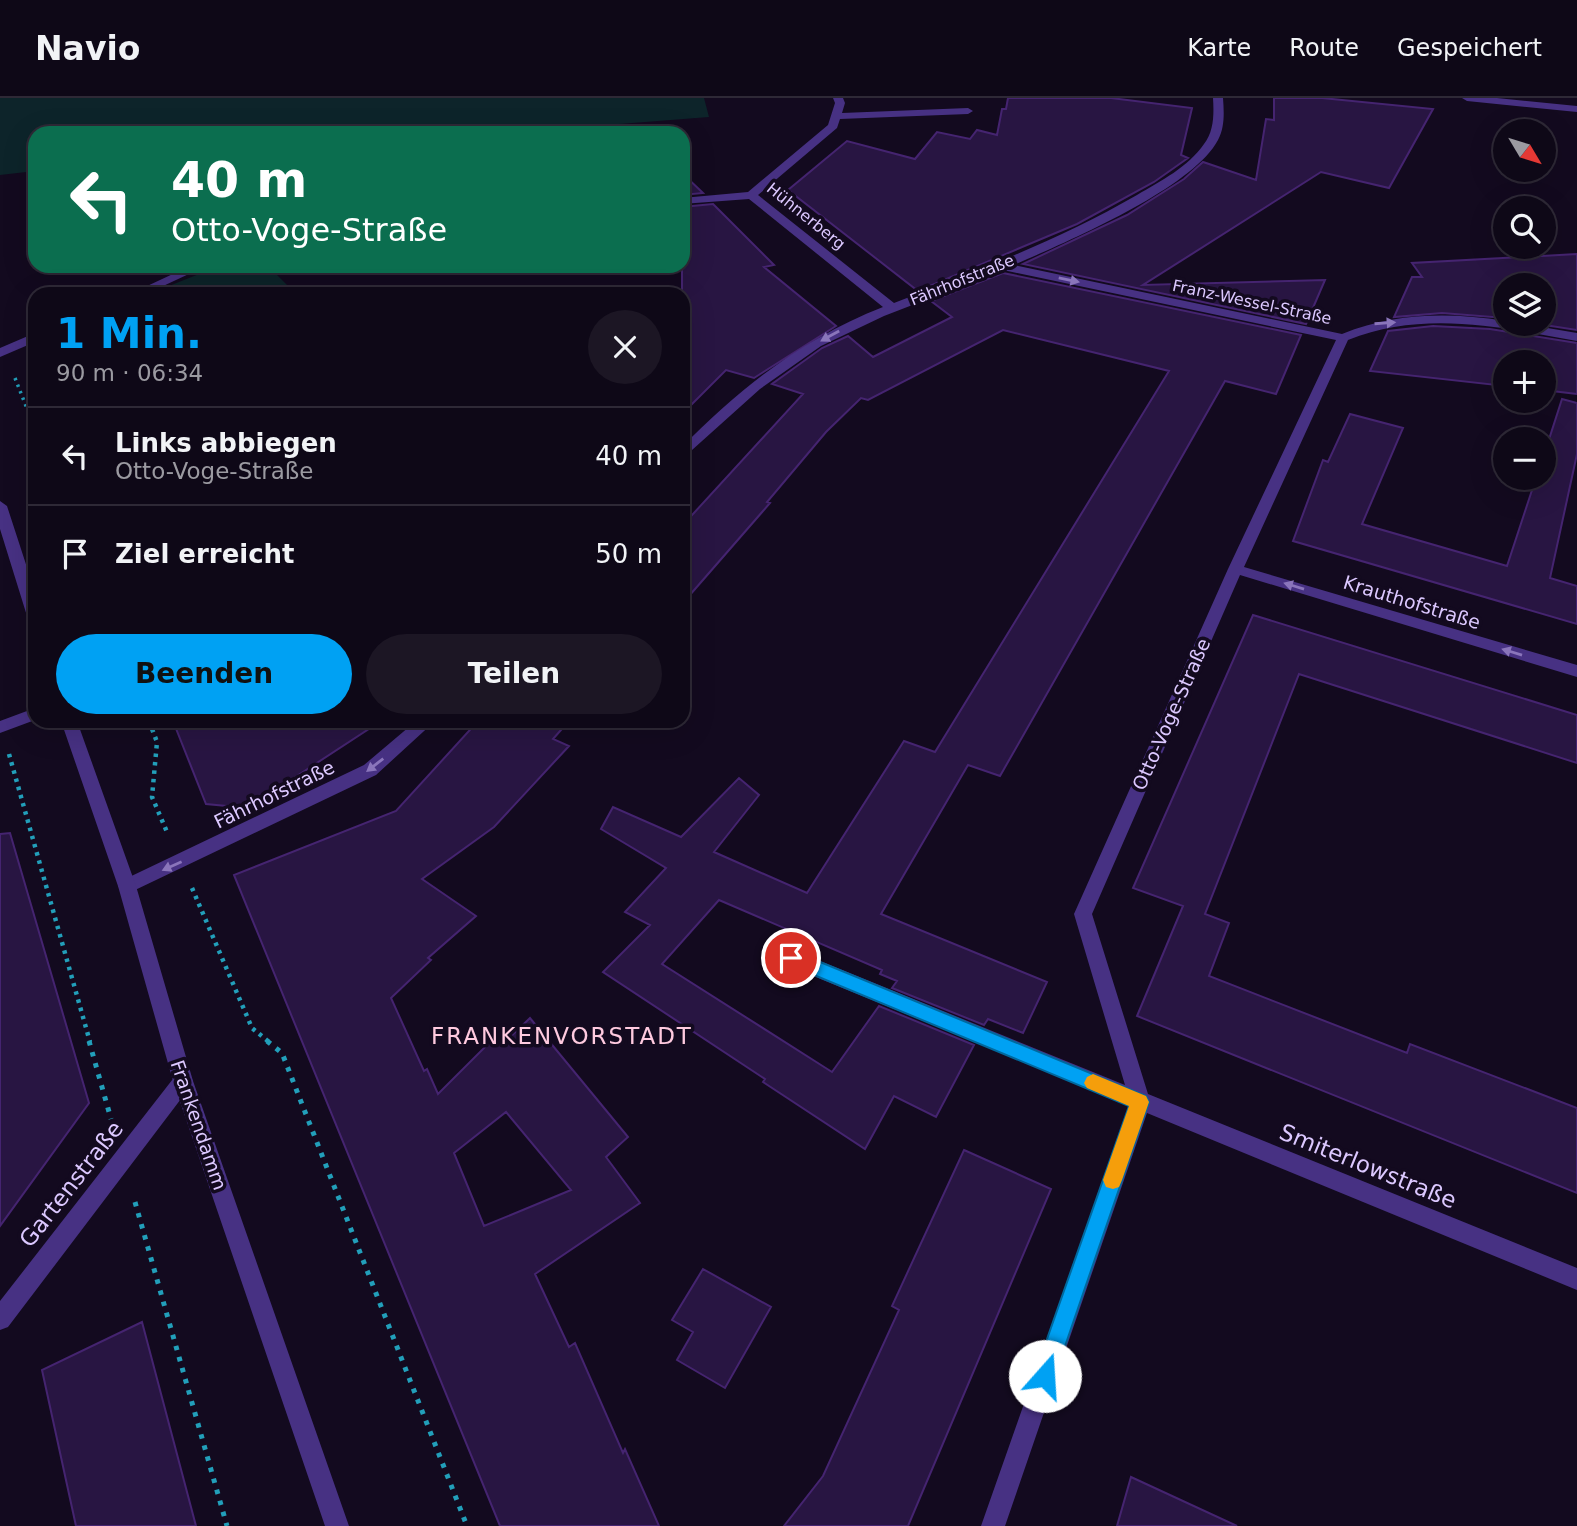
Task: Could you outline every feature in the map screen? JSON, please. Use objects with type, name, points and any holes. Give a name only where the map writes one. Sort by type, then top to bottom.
[{"type":"street","points":[[751,195],[833,126],[840,103],[838,98]]},
{"type":"street","name":"Fährhofstraße","points":[[690,446],[734,401],[790,359],[839,331],[1002,266],[1115,212],[1193,162],[1215,136],[1219,115],[1218,98]]},
{"type":"street","points":[[1466,98],[1577,109]]},
{"type":"street","points":[[836,116],[968,111]]},
{"type":"street","name":"Hühnerberg","points":[[690,200],[751,195],[892,308]]},
{"type":"street","name":"Franz-Wessel-Straße","points":[[1002,266],[1343,338],[1370,324],[1469,318],[1577,337]]},
{"type":"street","points":[[152,287],[184,273]]},
{"type":"street","name":"Otto-Voge-Straße","points":[[1140,1102],[1083,914],[1236,569],[1343,338]]},
{"type":"street","points":[[2,352],[28,340]]},
{"type":"street","points":[[0,506],[28,593]]},
{"type":"street","name":"Krauthofstraße","points":[[1236,569],[1577,671]]},
{"type":"street","points":[[0,727],[28,717]]},
{"type":"street","name":"Frankendamm","points":[[71,728],[127,886],[183,1081],[337,1526]]},
{"type":"street","name":"Fährhofstraße","points":[[127,886],[370,770],[420,728]]},
{"type":"street","points":[[791,958],[1140,1102],[993,1526]]},
{"type":"street","name":"Gartenstraße","points":[[0,1319],[183,1081]]},
{"type":"street","name":"Smiterlowstraße","points":[[1140,1102],[1577,1279]]},
{"type":"path","points":[[2,352],[28,413]]},
{"type":"path","points":[[152,728],[157,742],[152,797],[252,1028],[282,1053],[467,1526]]},
{"type":"green space","points":[[0,98],[704,98],[709,117],[594,126],[28,126],[28,172],[0,175]]},
{"type":"green space","points":[[202,273],[275,273],[289,287],[166,287]]},
{"type":"building","points":[[1008,98],[1111,98],[1192,108],[1181,155],[1188,158],[1154,182],[1077,224],[918,291],[788,190],[847,141],[915,159],[937,132],[970,139],[977,130],[997,135],[1002,109],[1006,109]]},
{"type":"building","points":[[1274,98],[1322,98],[1433,109],[1389,188],[1321,172],[1143,285],[1325,280],[1306,324],[1023,264],[1127,215],[1184,179],[1203,162],[1256,180],[1266,119],[1274,120]]},
{"type":"building","points":[[690,181],[703,193],[690,194]]},
{"type":"building","points":[[713,204],[774,265],[764,267],[836,326],[754,378],[726,370],[690,406],[690,287],[682,287],[682,273],[690,273],[690,206]]},
{"type":"building","points":[[1577,254],[1577,330],[1556,327],[1556,273],[1493,273],[1493,317],[1442,313],[1394,317],[1412,277],[1422,277],[1412,263],[1493,259],[1556,259],[1556,255]]},
{"type":"building","points":[[1003,273],[1301,335],[1276,394],[1225,381],[1000,776],[968,765],[881,914],[1047,982],[1023,1033],[988,1019],[984,1025],[892,988],[897,981],[880,974],[882,970],[719,900],[662,964],[832,1072],[879,1006],[974,1045],[936,1117],[894,1096],[865,1149],[603,972],[650,925],[625,912],[666,868],[601,829],[613,807],[681,837],[739,778],[759,795],[714,852],[807,893],[904,741],[935,752],[1169,371],[1003,330],[868,400],[861,398],[826,432],[767,502],[770,503],[690,595],[690,517],[803,394],[772,384],[822,348],[848,336],[873,357],[952,317],[931,301]]},
{"type":"building","points":[[1433,326],[1490,329],[1493,329],[1493,336],[1534,336],[1577,343],[1577,394],[1556,391],[1556,350],[1493,350],[1493,385],[1370,371],[1388,331]]},
{"type":"building","points":[[1562,399],[1577,403],[1577,454],[1550,578],[1577,586],[1577,624],[1293,541],[1323,460],[1328,462],[1350,414],[1403,428],[1362,524],[1507,566],[1532,490],[1556,490],[1556,427],[1553,427]]},
{"type":"building","points":[[1253,615],[1577,715],[1577,763],[1299,674],[1205,914],[1229,923],[1209,976],[1407,1053],[1410,1044],[1577,1108],[1577,1193],[1137,1016],[1183,906],[1133,888]]},
{"type":"building","points":[[176,728],[370,728],[248,808],[206,804]]},
{"type":"building","points":[[472,728],[563,728],[553,739],[569,746],[494,827],[422,879],[476,916],[428,958],[431,960],[391,998],[424,1071],[427,1069],[438,1094],[495,1037],[504,1043],[530,1018],[628,1137],[606,1157],[640,1203],[535,1274],[569,1347],[575,1343],[623,1453],[625,1449],[659,1526],[500,1526],[234,875],[396,811]],"holes":[[[506,1112],[571,1190],[484,1226],[454,1153]]]},
{"type":"building","points":[[10,833],[89,1103],[0,1226],[0,834]]},
{"type":"building","points":[[964,1150],[1051,1189],[908,1526],[784,1526],[823,1476],[899,1310],[892,1306]]},
{"type":"building","points":[[703,1269],[771,1307],[725,1388],[677,1360],[693,1332],[672,1320]]},
{"type":"building","points":[[142,1322],[196,1526],[76,1526],[42,1370]]},
{"type":"building","points":[[1131,1477],[1237,1526],[1117,1526]]},
{"type":"slow traffic","points":[[1093,1083],[1140,1102],[1113,1180]]},
{"type":"district","name":"FRANKENVORSTADT","points":[[562,1036]]},
{"type":"route","points":[[791,958],[1140,1102],[1045,1376]]}]
